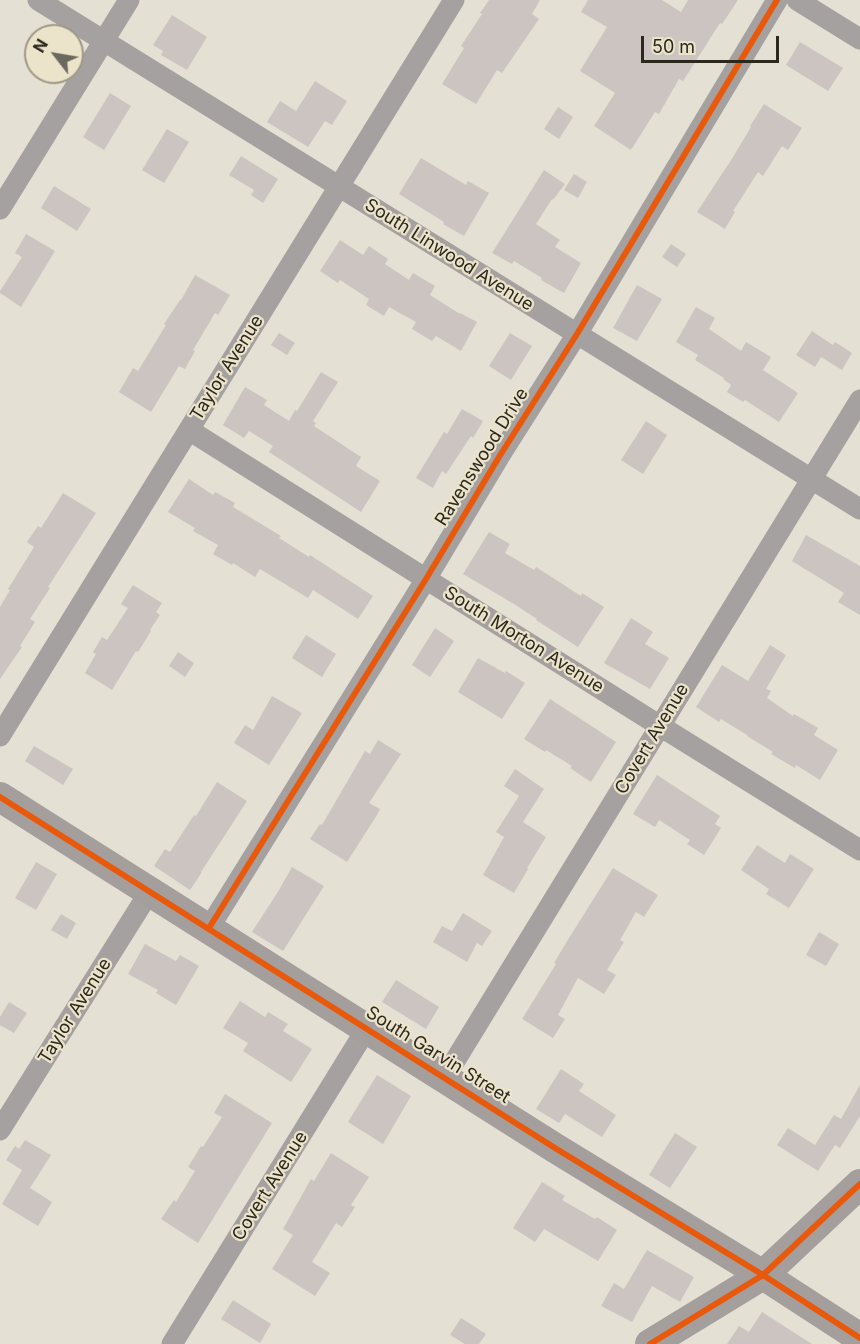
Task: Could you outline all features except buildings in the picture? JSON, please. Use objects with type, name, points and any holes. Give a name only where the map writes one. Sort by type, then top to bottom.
[{"type":"street","name":"South Linwood Avenue","points":[[38,0],[860,509]]},
{"type":"street","points":[[0,209],[129,0]]},
{"type":"street","name":"Taylor Avenue","points":[[0,736],[454,0]]},
{"type":"street","name":"Ravenswood Drive","points":[[209,928],[577,334],[777,0]]},
{"type":"street","points":[[797,0],[860,39]]},
{"type":"street","name":"Covert Avenue","points":[[445,1077],[860,400]]},
{"type":"street","name":"South Morton Avenue","points":[[189,430],[860,850]]},
{"type":"street","name":"South Garvin Street","points":[[0,797],[860,1338]]},
{"type":"street","name":"Taylor Avenue","points":[[0,1130],[150,891]]},
{"type":"street","name":"Covert Avenue","points":[[172,1344],[367,1028]]},
{"type":"street","points":[[650,1344],[763,1275],[860,1184]]},
{"type":"cycle path","points":[[209,928],[577,334],[777,0]]},
{"type":"cycle path","points":[[0,797],[860,1338]]},
{"type":"cycle path","points":[[650,1344],[763,1275],[860,1184]]}]
